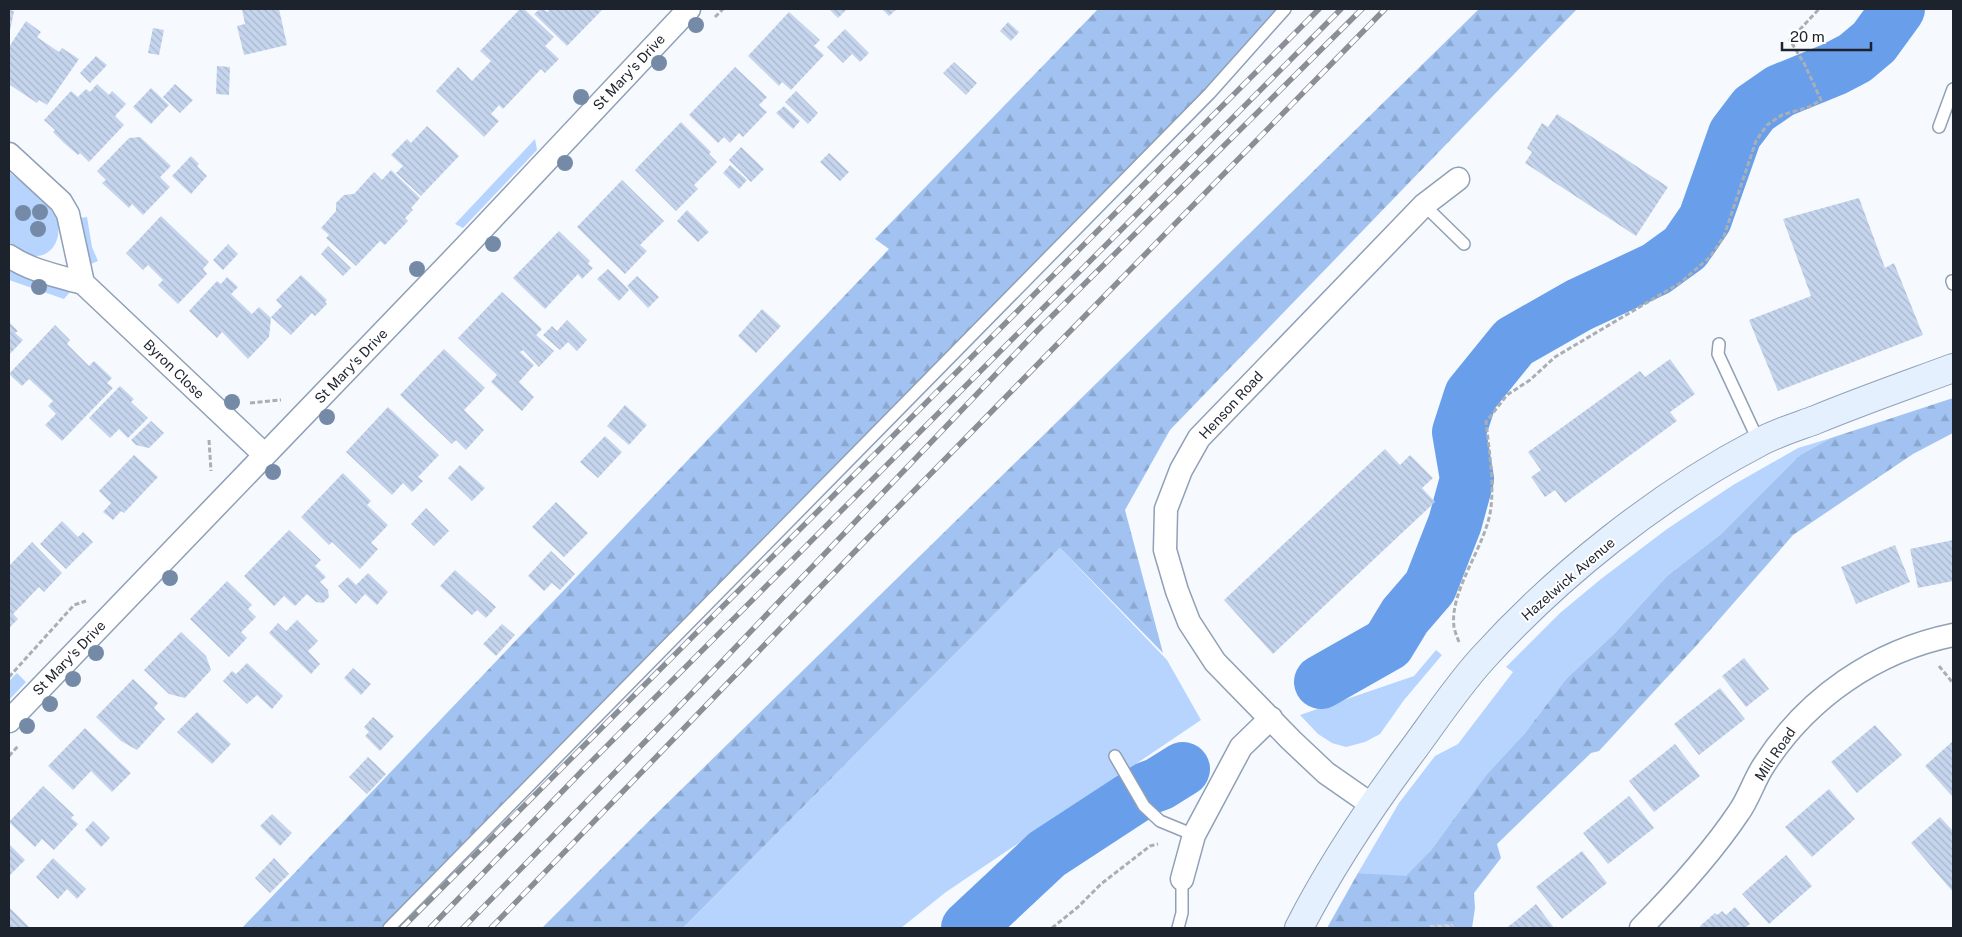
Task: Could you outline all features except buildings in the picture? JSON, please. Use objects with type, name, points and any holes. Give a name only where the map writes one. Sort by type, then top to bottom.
[{"type":"street","name":"St Mary's Drive","points":[[9,721],[468,245],[689,9]]},
{"type":"street","points":[[9,154],[61,202],[68,214],[83,283]]},
{"type":"street","name":"Henson Road","points":[[1372,805],[1326,773],[1215,662],[1189,622],[1177,591],[1165,550],[1166,509],[1181,470],[1199,438],[1424,205],[1458,179]]},
{"type":"street","name":"Byron Close","points":[[9,256],[19,263],[48,274],[83,283],[265,455]]},
{"type":"street","name":"Hazelwick Avenue","points":[[1299,928],[1372,805],[1469,675],[1514,624],[1563,579],[1628,527],[1692,480],[1760,442],[1953,368]]},
{"type":"street","name":"Mill Road","points":[[1641,928],[1662,907],[1718,842],[1741,810],[1763,766],[1788,731],[1819,700],[1857,672],[1890,655],[1929,640],[1953,635]]},
{"type":"street","points":[[1182,878],[1194,835],[1241,747],[1271,718]]},
{"type":"lane","points":[[389,928],[1210,94],[1285,9]]},
{"type":"lane","points":[[1939,127],[1953,89]]},
{"type":"lane","points":[[1424,205],[1464,244]]},
{"type":"lane","points":[[1719,344],[1718,354],[1760,442]]},
{"type":"lane","points":[[1115,756],[1144,806],[1160,821],[1194,835]]},
{"type":"lane","points":[[1178,928],[1182,914],[1182,878]]},
{"type":"path","points":[[1460,645],[1454,627],[1456,605],[1464,578],[1480,547],[1491,508],[1486,422],[1507,396],[1556,358],[1680,283],[1710,257],[1724,236],[1756,141],[1768,125],[1782,115],[1810,107],[1821,100],[1805,65],[1790,40],[1819,9]]},
{"type":"path","points":[[1052,928],[1078,907],[1101,884],[1150,846],[1194,835]]},
{"type":"shaded area","points":[[535,139],[537,150],[463,228],[455,224]]},
{"type":"shaded area","points":[[9,172],[42,200],[56,218],[58,237],[56,243],[53,248],[43,255],[28,255],[18,250],[9,242]]},
{"type":"shaded area","points":[[87,217],[92,247],[98,261],[91,264],[86,251],[80,218]]},
{"type":"shaded area","points":[[9,271],[70,292],[64,299],[9,280]]},
{"type":"shaded area","points":[[1831,438],[1800,455],[1721,534],[1667,576],[1615,633],[1566,679],[1525,733],[1486,775],[1431,850],[1406,877],[1358,873],[1399,803],[1435,756],[1458,744],[1513,672],[1506,667],[1560,613],[1667,529],[1733,485],[1798,448]]},
{"type":"shaded area","points":[[1060,548],[1167,660],[1201,720],[946,892],[901,928],[683,928]]},
{"type":"shaded area","points":[[1436,650],[1442,655],[1404,700],[1380,734],[1365,742],[1346,747],[1332,743],[1318,734],[1300,715],[1414,676]]},
{"type":"shaded area","points":[[17,673],[26,682],[9,700],[9,681]]},
{"type":"green space","points":[[1098,9],[1292,9],[389,928],[242,928],[889,249],[875,239]]},
{"type":"green space","points":[[1479,9],[1577,9],[1170,430],[1125,510],[1163,653],[1060,548],[683,928],[542,928],[648,822]]},
{"type":"green space","points":[[1953,398],[1953,433],[1913,454],[1793,535],[1696,646],[1599,751],[1591,753],[1497,844],[1501,858],[1474,893],[1475,908],[1472,928],[1327,928],[1358,873],[1406,876],[1431,850],[1486,775],[1525,733],[1566,679],[1615,633],[1667,576],[1721,534],[1800,455],[1831,438]]},
{"type":"waterway","points":[[1321,682],[1388,644],[1405,616],[1430,587],[1455,523],[1467,479],[1459,432],[1471,395],[1514,342],[1579,305],[1656,269],[1685,248],[1705,219],[1735,134],[1754,109],[1780,91],[1834,69],[1855,58],[1874,42],[1898,9]]},
{"type":"waterway","points":[[968,928],[1047,854],[1148,788],[1159,784],[1183,769]]},
{"type":"railway","points":[[402,928],[1319,9]]},
{"type":"railway","points":[[430,928],[582,771],[1341,9]]},
{"type":"railway","points":[[463,928],[672,714],[1038,330],[1362,9]]},
{"type":"railway","points":[[491,928],[865,541],[1385,9]]}]
